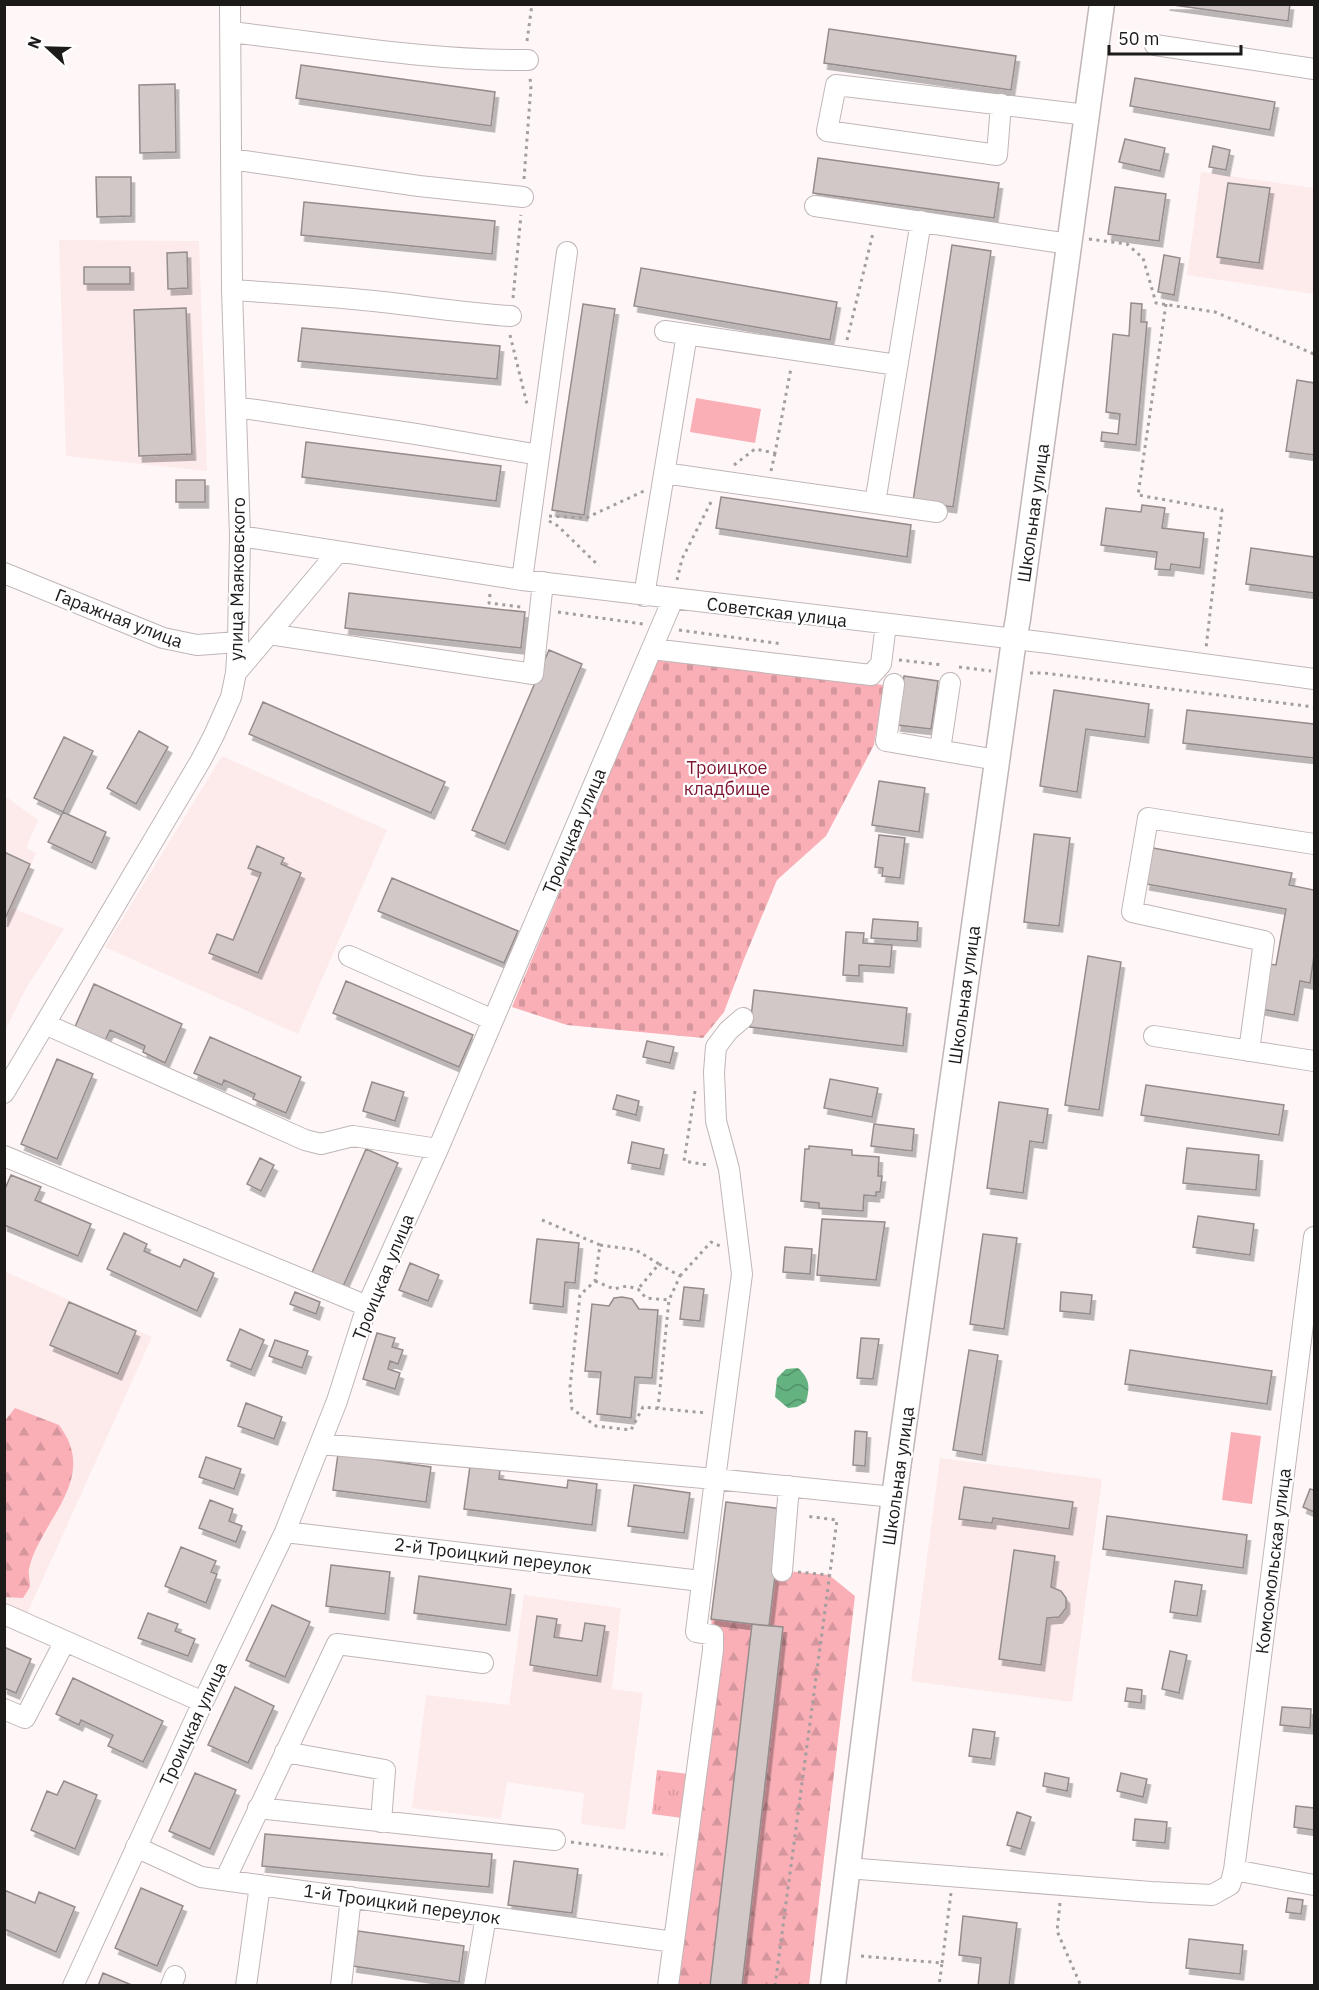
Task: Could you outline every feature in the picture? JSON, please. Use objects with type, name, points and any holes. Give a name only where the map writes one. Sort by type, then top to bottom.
[{"type":"main road","name":"Школьная улица","points":[[833,1986],[894,1497],[1102,4]]},
{"type":"street","name":"улица Маяковского","points":[[4,1093],[201,760],[231,697],[236,673],[240,536],[232,290],[230,4]]},
{"type":"street","points":[[230,32],[412,55],[528,60]]},
{"type":"street","points":[[1155,45],[1314,69]]},
{"type":"street","points":[[1001,104],[997,155],[827,131],[836,85],[1001,104],[1087,115]]},
{"type":"street","points":[[231,159],[419,186],[523,197]]},
{"type":"street","points":[[815,206],[1069,240]]},
{"type":"street","points":[[875,503],[921,221]]},
{"type":"street","points":[[522,580],[567,252]]},
{"type":"street","points":[[232,290],[296,293],[464,313],[512,316]]},
{"type":"street","points":[[665,331],[897,365]]},
{"type":"street","points":[[644,596],[687,334]]},
{"type":"street","points":[[236,407],[539,455]]},
{"type":"street","points":[[663,478],[938,512]]},
{"type":"street","name":"Советская улица","points":[[240,536],[522,580],[1014,639],[1314,679]]},
{"type":"street","points":[[236,673],[338,552]]},
{"type":"street","name":"Гаражная улица","points":[[4,573],[172,641],[197,645],[238,642]]},
{"type":"street","points":[[269,634],[533,674],[543,582]]},
{"type":"street","name":"Троицкая улица","points":[[73,1986],[203,1701],[285,1532],[337,1401],[368,1306],[438,1149],[673,599]]},
{"type":"street","points":[[652,649],[872,675],[881,664],[886,624]]},
{"type":"street","points":[[940,750],[950,683]]},
{"type":"street","points":[[894,684],[886,741],[997,760]]},
{"type":"street","points":[[1249,1051],[1264,941],[1132,912],[1148,818],[1314,844]]},
{"type":"street","points":[[349,956],[493,1020]]},
{"type":"street","points":[[668,1986],[713,1650],[713,1635],[696,1632],[742,1274],[729,1169],[716,1121],[714,1072],[716,1047],[743,1018]]},
{"type":"street","points":[[45,1024],[305,1140],[321,1144],[353,1136],[438,1149]]},
{"type":"street","points":[[1155,1036],[1314,1061]]},
{"type":"street","points":[[4,1156],[368,1306]]},
{"type":"street","name":"Комсомольская улица","points":[[1232,1878],[1314,1237]]},
{"type":"street","points":[[320,1443],[894,1497]]},
{"type":"street","points":[[782,1571],[797,1487]]},
{"type":"street","name":"2-й Троицкий переулок","points":[[285,1532],[701,1581]]},
{"type":"street","points":[[4,1614],[203,1701]]},
{"type":"street","points":[[4,1709],[25,1718],[65,1641]]},
{"type":"street","points":[[225,1880],[336,1644],[483,1663]]},
{"type":"street","points":[[285,1752],[386,1770],[381,1822]]},
{"type":"street","points":[[258,1809],[555,1840]]},
{"type":"street","name":"1-й Троицкий переулок","points":[[136,1847],[201,1876],[674,1942]]},
{"type":"street","points":[[847,1868],[1212,1895],[1232,1878],[1314,1885]]},
{"type":"street","points":[[246,1986],[260,1885]]},
{"type":"street","points":[[341,1986],[351,1897]]},
{"type":"street","points":[[474,1986],[486,1916]]},
{"type":"path","points":[[528,411],[510,335],[531,86],[526,50],[532,4]]},
{"type":"path","points":[[1069,240],[1127,244],[1143,258],[1156,303],[1215,312],[1314,354]]},
{"type":"path","points":[[1166,304],[1138,495],[1222,510],[1205,665]]},
{"type":"path","points":[[532,512],[550,516],[586,518],[663,478]]},
{"type":"path","points":[[532,512],[558,526],[599,566]]},
{"type":"path","points":[[493,575],[489,603],[789,645]]},
{"type":"path","points":[[881,658],[1009,673],[1044,673],[1314,706]]},
{"type":"path","points":[[542,1220],[600,1245],[636,1250],[680,1275]]},
{"type":"path","points":[[658,1408],[669,1300],[680,1275],[711,1242],[740,1252]]},
{"type":"path","points":[[600,1245],[595,1281],[580,1295],[570,1387],[572,1409],[596,1426],[631,1430],[643,1407],[724,1415]]},
{"type":"path","points":[[638,1289],[659,1264]]},
{"type":"path","points":[[595,1281],[614,1289],[627,1286],[638,1289],[646,1298],[669,1300]]},
{"type":"path","points":[[776,1986],[837,1520],[802,1515],[797,1487]]},
{"type":"path","points":[[782,1571],[829,1575]]},
{"type":"path","points":[[555,1840],[685,1857]]},
{"type":"path","points":[[939,1986],[953,1876]]},
{"type":"path","points":[[1062,1885],[1057,1932],[1081,1986]]},
{"type":"path","points":[[861,1956],[942,1963]]},
{"type":"shaded area","points":[[1201,172],[1314,188],[1314,294],[1187,275]]},
{"type":"shaded area","points":[[59,240],[199,241],[207,471],[66,456]]},
{"type":"shaded area","points":[[222,756],[387,830],[298,1034],[105,947]]},
{"type":"shaded area","points":[[5,796],[38,820],[26,848],[36,853],[13,908],[64,929],[25,990],[5,1031]]},
{"type":"shaded area","points":[[4,1271],[152,1337],[26,1616],[5,1606]]},
{"type":"shaded area","points":[[940,1458],[1102,1479],[1072,1702],[911,1681]]},
{"type":"shaded area","points":[[524,1595],[621,1608],[612,1689],[643,1693],[625,1830],[581,1824],[584,1793],[507,1782],[501,1819],[412,1808],[426,1695],[509,1705]]},
{"type":"green space","points":[[696,398],[761,409],[755,443],[690,432]]},
{"type":"green space","name":"Троицкое кладбище","points":[[657,658],[884,685],[874,745],[826,836],[777,880],[724,1012],[703,1038],[567,1025],[512,1007]]},
{"type":"green space","points":[[15,1408],[59,1425],[69,1442],[73,1462],[72,1477],[66,1493],[34,1553],[29,1571],[30,1587],[23,1598],[4,1597],[4,1422]]},
{"type":"green space","points":[[1231,1432],[1261,1436],[1252,1504],[1222,1500]]},
{"type":"green space","points":[[776,1570],[829,1575],[855,1596],[809,1985],[742,1986],[769,1626]]},
{"type":"green space","points":[[711,1619],[752,1624],[710,1985],[668,1986],[713,1635]]},
{"type":"green space","points":[[657,1770],[696,1775],[690,1819],[652,1814]]},
{"type":"water","points":[[798,1368],[808,1384],[806,1402],[797,1407],[788,1408],[775,1397],[777,1378],[786,1369]]},
{"type":"building","points":[[1166,4],[1290,4],[1288,21]]},
{"type":"building","points":[[829,29],[1016,56],[1011,90],[824,63]]},
{"type":"building","points":[[301,65],[495,92],[491,126],[296,98]]},
{"type":"building","points":[[1135,78],[1275,102],[1270,130],[1130,106]]},
{"type":"building","points":[[175,84],[176,152],[140,153],[139,85]]},
{"type":"building","points":[[1125,139],[1165,148],[1160,171],[1119,162]]},
{"type":"building","points":[[1213,146],[1230,150],[1226,170],[1209,167]]},
{"type":"building","points":[[818,158],[999,183],[994,218],[813,193]]},
{"type":"building","points":[[96,177],[131,177],[131,216],[97,217]]},
{"type":"building","points":[[1228,183],[1270,188],[1259,263],[1217,257]]},
{"type":"building","points":[[1115,187],[1166,194],[1159,241],[1108,234]]},
{"type":"building","points":[[304,202],[495,221],[492,254],[301,235]]},
{"type":"building","points":[[952,245],[991,251],[953,507],[913,501]]},
{"type":"building","points":[[187,252],[188,288],[168,289],[167,253]]},
{"type":"building","points":[[1164,255],[1180,258],[1174,295],[1158,292]]},
{"type":"building","points":[[84,267],[130,267],[130,284],[84,284]]},
{"type":"building","points":[[641,268],[837,302],[830,340],[634,306]]},
{"type":"building","points":[[1131,303],[1142,304],[1141,322],[1147,322],[1136,445],[1101,441],[1102,432],[1118,434],[1120,414],[1106,412],[1113,334],[1129,336]]},
{"type":"building","points":[[583,304],[615,309],[584,515],[552,510]]},
{"type":"building","points":[[186,308],[192,454],[139,456],[134,310]]},
{"type":"building","points":[[302,328],[500,346],[497,379],[298,361]]},
{"type":"building","points":[[1297,380],[1314,383],[1314,455],[1286,451]]},
{"type":"building","points":[[306,442],[501,466],[496,501],[302,477]]},
{"type":"building","points":[[176,480],[205,480],[205,502],[176,502]]},
{"type":"building","points":[[721,497],[911,525],[907,557],[716,528]]},
{"type":"building","points":[[1142,505],[1165,508],[1162,528],[1204,533],[1200,568],[1171,564],[1170,570],[1155,569],[1157,552],[1101,545],[1106,508],[1141,512]]},
{"type":"building","points":[[1251,548],[1314,557],[1314,593],[1246,584]]},
{"type":"building","points":[[349,593],[525,612],[521,648],[345,628]]},
{"type":"building","points":[[549,650],[582,664],[505,844],[472,830]]},
{"type":"building","points":[[904,676],[938,681],[931,729],[897,725]]},
{"type":"building","points":[[1054,690],[1149,704],[1145,737],[1086,729],[1077,792],[1040,786]]},
{"type":"building","points":[[263,702],[445,782],[431,813],[249,734]]},
{"type":"building","points":[[1187,710],[1314,724],[1314,758],[1183,743]]},
{"type":"building","points":[[139,731],[168,747],[136,804],[107,788]]},
{"type":"building","points":[[64,737],[93,751],[63,812],[34,798]]},
{"type":"building","points":[[879,781],[925,788],[919,832],[872,825]]},
{"type":"building","points":[[63,812],[106,832],[92,863],[48,842]]},
{"type":"building","points":[[1034,834],[1070,838],[1059,926],[1024,922]]},
{"type":"building","points":[[879,835],[905,838],[900,878],[882,876],[883,868],[875,867]]},
{"type":"building","points":[[257,846],[284,858],[281,864],[301,873],[258,973],[209,953],[217,934],[233,940],[261,873],[248,868]]},
{"type":"building","points":[[1153,848],[1292,873],[1289,885],[1314,890],[1314,956],[1310,983],[1300,981],[1294,1015],[1261,1009],[1269,964],[1276,965],[1286,909],[1146,884]]},
{"type":"building","points":[[4,852],[30,864],[4,921]]},
{"type":"building","points":[[392,878],[518,931],[504,963],[378,911]]},
{"type":"building","points":[[873,919],[918,922],[917,941],[871,938]]},
{"type":"building","points":[[846,932],[864,933],[863,943],[892,945],[890,967],[859,965],[859,976],[843,975]]},
{"type":"building","points":[[1088,956],[1121,962],[1099,1110],[1065,1105]]},
{"type":"building","points":[[346,981],[473,1035],[459,1067],[333,1013]]},
{"type":"building","points":[[94,984],[182,1024],[165,1063],[143,1052],[145,1046],[110,1030],[104,1043],[74,1029]]},
{"type":"building","points":[[754,990],[907,1008],[903,1046],[750,1027]]},
{"type":"building","points":[[210,1037],[301,1077],[286,1113],[253,1099],[255,1094],[224,1080],[222,1085],[194,1073]]},
{"type":"building","points":[[647,1041],[674,1047],[670,1063],[643,1057]]},
{"type":"building","points":[[57,1059],[93,1074],[57,1159],[21,1144]]},
{"type":"building","points":[[830,1079],[878,1088],[872,1117],[824,1108]]},
{"type":"building","points":[[372,1082],[404,1092],[395,1121],[363,1111]]},
{"type":"building","points":[[1146,1085],[1284,1105],[1279,1135],[1141,1115]]},
{"type":"building","points":[[617,1095],[639,1101],[636,1115],[613,1109]]},
{"type":"building","points":[[999,1102],[1048,1109],[1043,1143],[1030,1141],[1023,1193],[987,1188]]},
{"type":"building","points":[[874,1124],[914,1129],[912,1151],[871,1146]]},
{"type":"building","points":[[632,1142],[664,1149],[660,1169],[628,1163]]},
{"type":"building","points":[[809,1146],[852,1150],[852,1155],[879,1157],[878,1176],[882,1176],[880,1192],[876,1192],[876,1196],[864,1195],[863,1211],[819,1208],[819,1203],[801,1201],[805,1149],[809,1149]]},
{"type":"building","points":[[1187,1148],[1259,1155],[1256,1190],[1183,1183]]},
{"type":"building","points":[[366,1149],[398,1163],[341,1291],[310,1277]]},
{"type":"building","points":[[260,1158],[274,1165],[261,1191],[247,1184]]},
{"type":"building","points":[[11,1175],[41,1187],[35,1200],[91,1224],[78,1256],[4,1225],[4,1191]]},
{"type":"building","points":[[1198,1216],[1254,1224],[1250,1255],[1193,1247]]},
{"type":"building","points":[[822,1219],[885,1222],[876,1280],[817,1275]]},
{"type":"building","points":[[124,1233],[147,1244],[144,1251],[180,1267],[184,1259],[214,1273],[197,1311],[107,1269]]},
{"type":"building","points":[[983,1234],[1017,1238],[1004,1329],[970,1324]]},
{"type":"building","points":[[537,1239],[579,1243],[575,1283],[565,1282],[563,1307],[530,1303]]},
{"type":"building","points":[[785,1247],[812,1249],[810,1274],[783,1272]]},
{"type":"building","points":[[410,1263],[439,1275],[428,1301],[399,1290]]},
{"type":"building","points":[[684,1287],[704,1289],[700,1321],[680,1319]]},
{"type":"building","points":[[295,1292],[320,1302],[316,1314],[290,1304]]},
{"type":"building","points":[[1061,1292],[1092,1295],[1090,1314],[1060,1311]]},
{"type":"building","points":[[614,1298],[632,1299],[639,1309],[658,1310],[652,1378],[635,1377],[631,1418],[597,1414],[601,1372],[585,1371],[592,1304],[609,1306]]},
{"type":"building","points":[[69,1302],[136,1331],[118,1374],[50,1345]]},
{"type":"building","points":[[240,1329],[264,1340],[251,1370],[227,1360]]},
{"type":"building","points":[[377,1333],[395,1338],[392,1347],[403,1350],[398,1364],[390,1361],[388,1369],[400,1373],[395,1389],[363,1379]]},
{"type":"building","points":[[861,1338],[879,1339],[873,1379],[857,1378]]},
{"type":"building","points":[[275,1340],[308,1351],[302,1368],[269,1356]]},
{"type":"building","points":[[969,1350],[998,1355],[982,1455],[953,1450]]},
{"type":"building","points":[[1130,1350],[1272,1371],[1267,1404],[1125,1384]]},
{"type":"building","points":[[246,1403],[282,1417],[274,1439],[238,1426]]},
{"type":"building","points":[[855,1431],[867,1432],[865,1466],[853,1465]]},
{"type":"building","points":[[338,1454],[431,1467],[426,1502],[333,1490]]},
{"type":"building","points":[[206,1457],[241,1469],[234,1489],[199,1477]]},
{"type":"building","points":[[470,1466],[500,1470],[499,1479],[567,1488],[568,1480],[597,1484],[592,1525],[464,1509]]},
{"type":"building","points":[[634,1485],[690,1493],[684,1533],[628,1526]]},
{"type":"building","points":[[964,1487],[1073,1502],[1069,1529],[993,1518],[992,1523],[959,1519]]},
{"type":"building","points":[[1310,1489],[1314,1490],[1314,1512],[1303,1507]]},
{"type":"building","points":[[210,1500],[233,1509],[229,1521],[242,1526],[236,1542],[199,1528]]},
{"type":"building","points":[[726,1502],[783,1509],[769,1626],[711,1619]]},
{"type":"building","points":[[1107,1516],[1247,1535],[1243,1568],[1103,1549]]},
{"type":"building","points":[[181,1547],[216,1561],[211,1572],[217,1574],[206,1603],[165,1586]]},
{"type":"building","points":[[1014,1550],[1055,1556],[1051,1587],[1061,1591],[1066,1598],[1066,1608],[1059,1617],[1047,1618],[1041,1665],[999,1659]]},
{"type":"building","points":[[331,1565],[390,1572],[385,1614],[326,1606]]},
{"type":"building","points":[[419,1576],[511,1589],[506,1625],[414,1613]]},
{"type":"building","points":[[1175,1581],[1202,1585],[1197,1616],[1170,1612]]},
{"type":"building","points":[[272,1605],[310,1622],[285,1677],[246,1660]]},
{"type":"building","points":[[148,1613],[178,1624],[175,1631],[195,1639],[188,1656],[138,1638]]},
{"type":"building","points":[[537,1616],[557,1619],[554,1637],[582,1641],[585,1623],[605,1626],[597,1676],[530,1665]]},
{"type":"building","points":[[752,1624],[783,1627],[742,1986],[710,1986]]},
{"type":"building","points":[[4,1647],[31,1659],[16,1693],[4,1688]]},
{"type":"building","points":[[1170,1651],[1187,1655],[1179,1693],[1162,1689]]},
{"type":"building","points":[[73,1678],[163,1721],[143,1762],[108,1746],[113,1735],[81,1720],[79,1725],[56,1714]]},
{"type":"building","points":[[235,1687],[274,1706],[248,1763],[208,1745]]},
{"type":"building","points":[[1127,1688],[1142,1690],[1141,1703],[1125,1701]]},
{"type":"building","points":[[1282,1707],[1311,1709],[1310,1728],[1280,1725]]},
{"type":"building","points":[[973,1729],[995,1732],[991,1759],[969,1756]]},
{"type":"building","points":[[195,1773],[236,1790],[210,1849],[169,1831]]},
{"type":"building","points":[[1045,1773],[1069,1778],[1067,1791],[1043,1786]]},
{"type":"building","points":[[1121,1773],[1147,1779],[1143,1797],[1117,1791]]},
{"type":"building","points":[[64,1781],[97,1795],[75,1849],[31,1830],[47,1791],[57,1795]]},
{"type":"building","points":[[1296,1806],[1314,1808],[1314,1830],[1294,1827]]},
{"type":"building","points":[[1017,1812],[1031,1817],[1021,1849],[1007,1845]]},
{"type":"building","points":[[1135,1819],[1167,1822],[1165,1843],[1133,1840]]},
{"type":"building","points":[[265,1834],[492,1854],[489,1887],[262,1866]]},
{"type":"building","points":[[514,1861],[578,1869],[572,1913],[508,1905]]},
{"type":"building","points":[[141,1888],[183,1906],[157,1966],[115,1948]]},
{"type":"building","points":[[4,1890],[35,1903],[39,1892],[75,1907],[56,1952],[4,1929]]},
{"type":"building","points":[[1288,1898],[1303,1900],[1301,1914],[1286,1912]]},
{"type":"building","points":[[963,1916],[1017,1923],[1009,1986],[978,1986],[981,1958],[959,1955]]},
{"type":"building","points":[[358,1931],[464,1946],[459,1982],[353,1966]]},
{"type":"building","points":[[1189,1939],[1243,1945],[1240,1974],[1186,1968]]},
{"type":"building","points":[[103,1973],[134,1986],[98,1986]]}]
